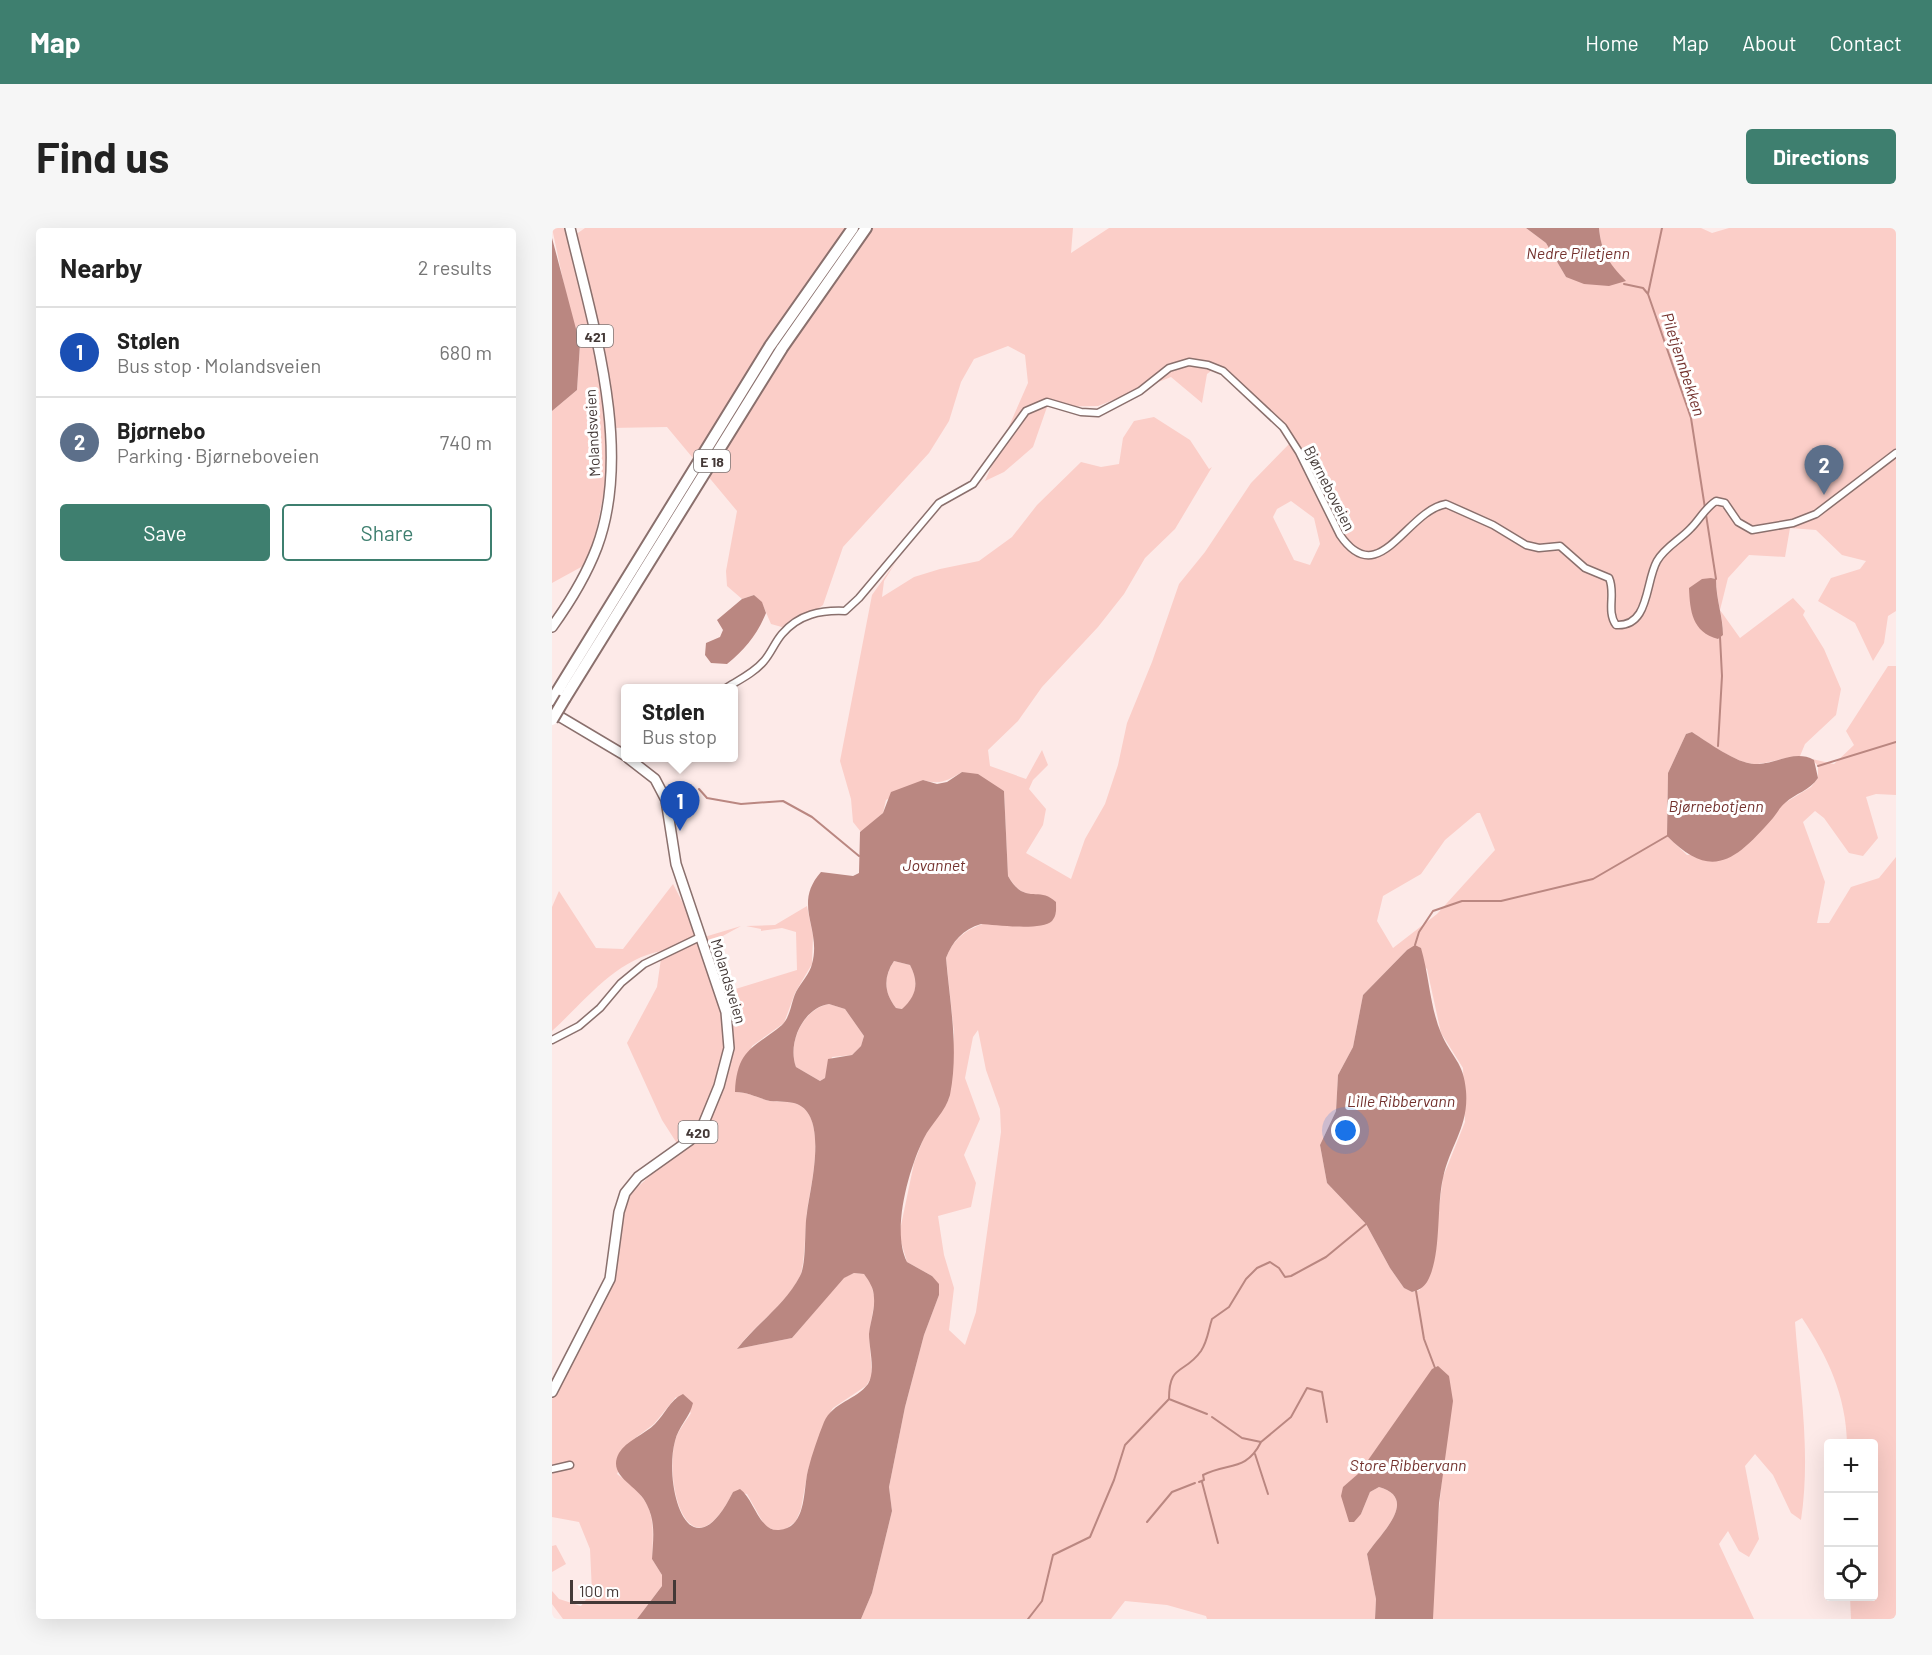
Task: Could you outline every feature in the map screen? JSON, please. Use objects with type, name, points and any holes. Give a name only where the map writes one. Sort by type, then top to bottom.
[{"type":"highway","name":"E 18","points":[[552,720],[558,697],[770,346],[853,228]]},
{"type":"highway","name":"E 18","points":[[558,697],[782,348],[866,228]]},
{"type":"main road","name":"Molandsveien","points":[[552,627],[575,592],[597,547],[607,505],[610,474],[603,375],[570,228]]},
{"type":"main road","name":"Molandsveien","points":[[552,712],[621,753]]},
{"type":"main road","name":"Molandsveien","points":[[552,1392],[610,1279],[619,1212],[625,1193],[638,1177],[697,1133],[708,1116],[729,1048],[729,1024],[676,864],[666,800],[655,779],[633,762]]},
{"type":"street","name":"Bjørneboveien","points":[[733,684],[754,671],[765,660],[782,634],[804,617],[821,610],[845,610],[859,598],[939,503],[973,484],[1026,411],[1047,402],[1098,413],[1140,391],[1169,368],[1189,362],[1208,365],[1223,371],[1246,395],[1272,415],[1299,452],[1340,536],[1358,555],[1380,553],[1398,540],[1427,511],[1436,506],[1453,506],[1493,525],[1526,545],[1539,548],[1560,546],[1585,568],[1609,578],[1612,586],[1612,620],[1616,625],[1624,626],[1635,621],[1644,606],[1657,562],[1691,528],[1707,507],[1716,501],[1725,502],[1738,522],[1752,530],[1793,523],[1829,506],[1853,484],[1896,453]]},
{"type":"street","points":[[552,1040],[579,1026],[600,1008],[621,983],[644,964],[700,938]]},
{"type":"street","points":[[552,1469],[570,1466]]},
{"type":"shaded area","points":[[552,228],[572,228],[575,235],[585,228],[1073,228],[1071,253],[1109,228],[1526,228],[1546,243],[1566,277],[1620,275],[1605,254],[1599,228],[1701,228],[1712,233],[1729,228],[1896,228],[1896,611],[1888,616],[1884,643],[1873,661],[1855,623],[1818,601],[1831,578],[1860,569],[1866,561],[1842,555],[1816,530],[1790,528],[1785,557],[1749,555],[1728,578],[1720,610],[1740,638],[1793,598],[1805,611],[1803,615],[1824,649],[1841,689],[1836,715],[1805,744],[1800,756],[1758,764],[1751,764],[1724,753],[1692,732],[1686,734],[1668,773],[1667,836],[1687,855],[1743,848],[1783,804],[1811,787],[1818,778],[1818,766],[1812,759],[1834,764],[1854,745],[1846,731],[1888,666],[1896,666],[1896,795],[1876,794],[1866,797],[1878,838],[1863,856],[1849,853],[1824,818],[1815,811],[1803,822],[1825,882],[1817,923],[1829,923],[1851,887],[1879,878],[1896,857],[1896,1619],[1851,1619],[1850,1601],[1878,1601],[1878,1439],[1847,1439],[1843,1409],[1834,1378],[1820,1347],[1802,1318],[1795,1322],[1805,1446],[1801,1520],[1791,1513],[1773,1475],[1755,1454],[1745,1466],[1759,1539],[1749,1557],[1739,1551],[1728,1531],[1719,1544],[1754,1619],[1433,1619],[1432,1585],[1442,1477],[1435,1368],[1359,1473],[1343,1488],[1361,1514],[1370,1492],[1379,1487],[1391,1493],[1396,1500],[1397,1509],[1393,1518],[1367,1554],[1376,1599],[1375,1619],[1207,1619],[1206,1616],[1167,1605],[1125,1601],[1111,1619],[861,1619],[872,1593],[892,1511],[889,1487],[905,1407],[924,1335],[939,1295],[932,1276],[907,1262],[899,1235],[914,1163],[924,1137],[949,1099],[954,1033],[946,958],[964,933],[978,926],[1008,918],[1056,913],[1041,895],[1022,891],[1008,876],[1004,791],[962,772],[943,781],[923,780],[886,800],[883,813],[861,832],[853,822],[851,799],[840,761],[872,595],[897,560],[884,581],[882,597],[914,577],[979,561],[1012,537],[1037,505],[1081,462],[1101,467],[1119,464],[1123,438],[1134,421],[1154,417],[1190,440],[1209,469],[1212,467],[1175,529],[1145,558],[1124,594],[1098,627],[1042,687],[1018,721],[988,750],[990,766],[1026,779],[1042,750],[1048,765],[1033,780],[1029,789],[1046,809],[1043,825],[1026,853],[1071,879],[1085,839],[1105,804],[1118,765],[1127,723],[1152,662],[1179,584],[1205,552],[1251,483],[1290,443],[1275,419],[1215,368],[1207,374],[1202,403],[1171,377],[1098,406],[1047,407],[1033,447],[1004,472],[985,481],[1028,383],[1025,355],[1008,346],[974,359],[961,382],[949,421],[929,453],[843,547],[823,605],[789,629],[771,624],[762,603],[754,595],[742,599],[727,586],[726,571],[737,511],[667,427],[610,428],[605,487],[596,532],[598,539],[583,566],[552,583],[552,411],[577,390],[580,344],[568,304]],"holes":[[[1291,501],[1314,518],[1320,544],[1310,565],[1294,560],[1273,517],[1277,509]],[[1711,578],[1716,579],[1723,634],[1718,639]],[[1477,813],[1480,813],[1495,850],[1437,914],[1393,948],[1377,921],[1383,896],[1421,874],[1445,840]],[[1407,950],[1427,969],[1441,1033],[1463,1068],[1465,1122],[1443,1177],[1438,1216],[1420,1290],[1412,1292],[1404,1288],[1390,1268],[1366,1224],[1327,1183],[1320,1145],[1336,1111],[1338,1075],[1353,1047],[1363,995]],[[978,1030],[986,1070],[1000,1109],[1001,1132],[976,1312],[965,1345],[949,1330],[954,1288],[944,1255],[938,1216],[971,1207],[976,1183],[964,1155],[980,1119],[965,1078],[973,1037]]]},
{"type":"shaded area","points":[[673,884],[701,938],[741,926],[719,938],[710,955],[729,991],[797,970],[796,932],[782,928],[761,931],[761,929],[746,926],[775,925],[807,906],[813,936],[812,964],[795,993],[784,1023],[752,1046],[735,1092],[770,1101],[797,1104],[807,1111],[812,1123],[815,1137],[814,1170],[807,1212],[803,1264],[800,1276],[787,1296],[737,1349],[792,1338],[843,1278],[854,1273],[864,1274],[871,1284],[875,1299],[869,1334],[872,1376],[866,1386],[833,1408],[825,1421],[808,1470],[801,1509],[796,1521],[786,1529],[776,1531],[765,1526],[747,1494],[733,1492],[718,1516],[704,1527],[693,1526],[684,1516],[677,1500],[673,1480],[673,1460],[676,1438],[691,1413],[676,1397],[654,1424],[634,1439],[617,1474],[639,1493],[650,1510],[653,1531],[652,1559],[662,1575],[662,1586],[637,1619],[563,1619],[552,1604],[552,1591],[559,1599],[581,1606],[592,1592],[590,1549],[579,1522],[552,1517],[552,1399],[600,1302],[618,1230],[631,1193],[662,1165],[678,1145],[662,1120],[627,1043],[657,987],[662,951],[645,956],[616,972],[552,1031],[552,907],[559,891],[596,948],[623,949]]},
{"type":"shaded area","points":[[894,961],[910,965],[915,977],[914,994],[903,1009],[896,1008],[887,991],[888,973]]},
{"type":"shaded area","points":[[829,1004],[845,1009],[864,1036],[861,1046],[852,1055],[832,1057],[825,1078],[820,1081],[796,1067],[794,1048],[799,1028],[805,1020],[820,1007]]},
{"type":"shaded area","points":[[556,1545],[566,1564],[552,1572],[552,1546]]},
{"type":"water","name":"Nedre Piletjenn","points":[[1526,228],[1599,228],[1607,258],[1626,281],[1609,286],[1584,284],[1566,277],[1546,243]]},
{"type":"water","points":[[552,238],[580,344],[577,390],[552,411]]},
{"type":"water","points":[[1702,579],[1716,579],[1723,628],[1723,635],[1718,639],[1709,636],[1698,626],[1690,605],[1689,588]]},
{"type":"water","points":[[754,595],[762,602],[766,613],[754,635],[727,664],[711,663],[705,655],[706,643],[720,637],[723,630],[717,620],[742,599]]},
{"type":"water","name":"Bjørnebotjenn","points":[[1692,732],[1723,752],[1747,763],[1762,764],[1792,757],[1807,757],[1814,760],[1818,778],[1811,786],[1783,805],[1760,833],[1735,854],[1723,860],[1711,862],[1697,858],[1683,850],[1667,836],[1668,773],[1686,734]]},
{"type":"water","name":"Jovannet","points":[[962,772],[978,774],[1004,791],[1008,876],[1014,885],[1026,893],[1050,897],[1056,902],[1056,912],[1052,921],[1039,926],[981,924],[975,926],[959,937],[946,958],[954,1044],[953,1078],[945,1106],[918,1151],[908,1182],[901,1217],[903,1249],[907,1262],[932,1276],[939,1284],[939,1295],[924,1335],[905,1407],[889,1487],[892,1511],[872,1593],[861,1619],[637,1619],[662,1586],[662,1575],[652,1559],[653,1525],[650,1512],[643,1498],[620,1475],[617,1468],[616,1461],[622,1449],[655,1424],[671,1403],[683,1394],[693,1403],[675,1441],[672,1459],[676,1500],[683,1516],[692,1526],[704,1527],[717,1517],[733,1492],[740,1489],[766,1526],[779,1530],[788,1528],[795,1523],[802,1507],[808,1470],[824,1422],[833,1410],[863,1389],[870,1379],[872,1366],[869,1334],[874,1298],[872,1288],[864,1274],[854,1273],[844,1278],[792,1338],[737,1349],[786,1296],[800,1276],[804,1263],[806,1220],[814,1171],[815,1138],[807,1111],[794,1103],[770,1101],[735,1092],[736,1078],[748,1051],[785,1021],[796,992],[811,967],[814,939],[809,917],[809,895],[821,872],[853,876],[859,873],[860,832],[883,813],[891,792],[923,780],[937,784],[947,782]],"holes":[[[894,961],[910,965],[915,977],[915,988],[911,999],[902,1009],[896,1008],[887,991],[888,973]],[[829,1004],[845,1009],[864,1036],[861,1046],[852,1055],[828,1059],[825,1078],[820,1081],[796,1067],[794,1048],[799,1028],[805,1019],[812,1012]]]},
{"type":"water","name":"Lille Ribbervann","points":[[1415,945],[1421,948],[1434,1013],[1441,1033],[1463,1073],[1466,1104],[1462,1126],[1443,1178],[1437,1246],[1432,1271],[1424,1286],[1412,1292],[1404,1288],[1390,1268],[1366,1224],[1327,1183],[1320,1145],[1336,1111],[1338,1075],[1353,1047],[1363,995],[1407,950]]},
{"type":"water","name":"Store Ribbervann","points":[[1438,1366],[1449,1376],[1453,1401],[1439,1503],[1433,1619],[1375,1619],[1376,1599],[1367,1554],[1393,1518],[1397,1509],[1396,1500],[1391,1493],[1379,1487],[1370,1492],[1361,1514],[1354,1522],[1349,1522],[1341,1496],[1343,1487],[1359,1473],[1432,1369]]},
{"type":"waterway","name":"Piletjennbekken","points":[[1662,228],[1648,294],[1691,418],[1716,579]]},
{"type":"waterway","points":[[1624,284],[1643,288],[1648,294]]},
{"type":"waterway","points":[[1718,746],[1722,676],[1720,637]]},
{"type":"waterway","points":[[1818,766],[1896,742]]},
{"type":"waterway","points":[[699,789],[707,798],[741,804],[783,801],[812,817],[859,856]]},
{"type":"waterway","points":[[1415,945],[1419,932],[1433,911],[1462,901],[1501,901],[1593,879],[1667,836]]},
{"type":"waterway","points":[[1028,1619],[1042,1601],[1053,1555],[1090,1537],[1114,1480],[1125,1445],[1169,1399],[1175,1374],[1201,1351],[1212,1319],[1229,1307],[1246,1279],[1257,1268],[1270,1262],[1279,1268],[1285,1277],[1291,1276],[1326,1257],[1366,1224]]},
{"type":"waterway","points":[[1416,1291],[1424,1339],[1435,1368]]},
{"type":"waterway","points":[[1212,1417],[1242,1438],[1261,1442],[1291,1417],[1307,1388],[1322,1392],[1327,1422]]},
{"type":"waterway","points":[[1169,1399],[1207,1414]]},
{"type":"waterway","points":[[1199,1482],[1204,1480],[1203,1475],[1243,1462],[1261,1442]]},
{"type":"waterway","points":[[1255,1454],[1268,1494]]},
{"type":"waterway","points":[[1202,1482],[1218,1543]]},
{"type":"waterway","points":[[1147,1522],[1172,1492],[1195,1483]]},
{"type":"place","name":"Bjørnebo","points":[[1824,495]]},
{"type":"place","name":"Stølen","points":[[680,831]]}]
